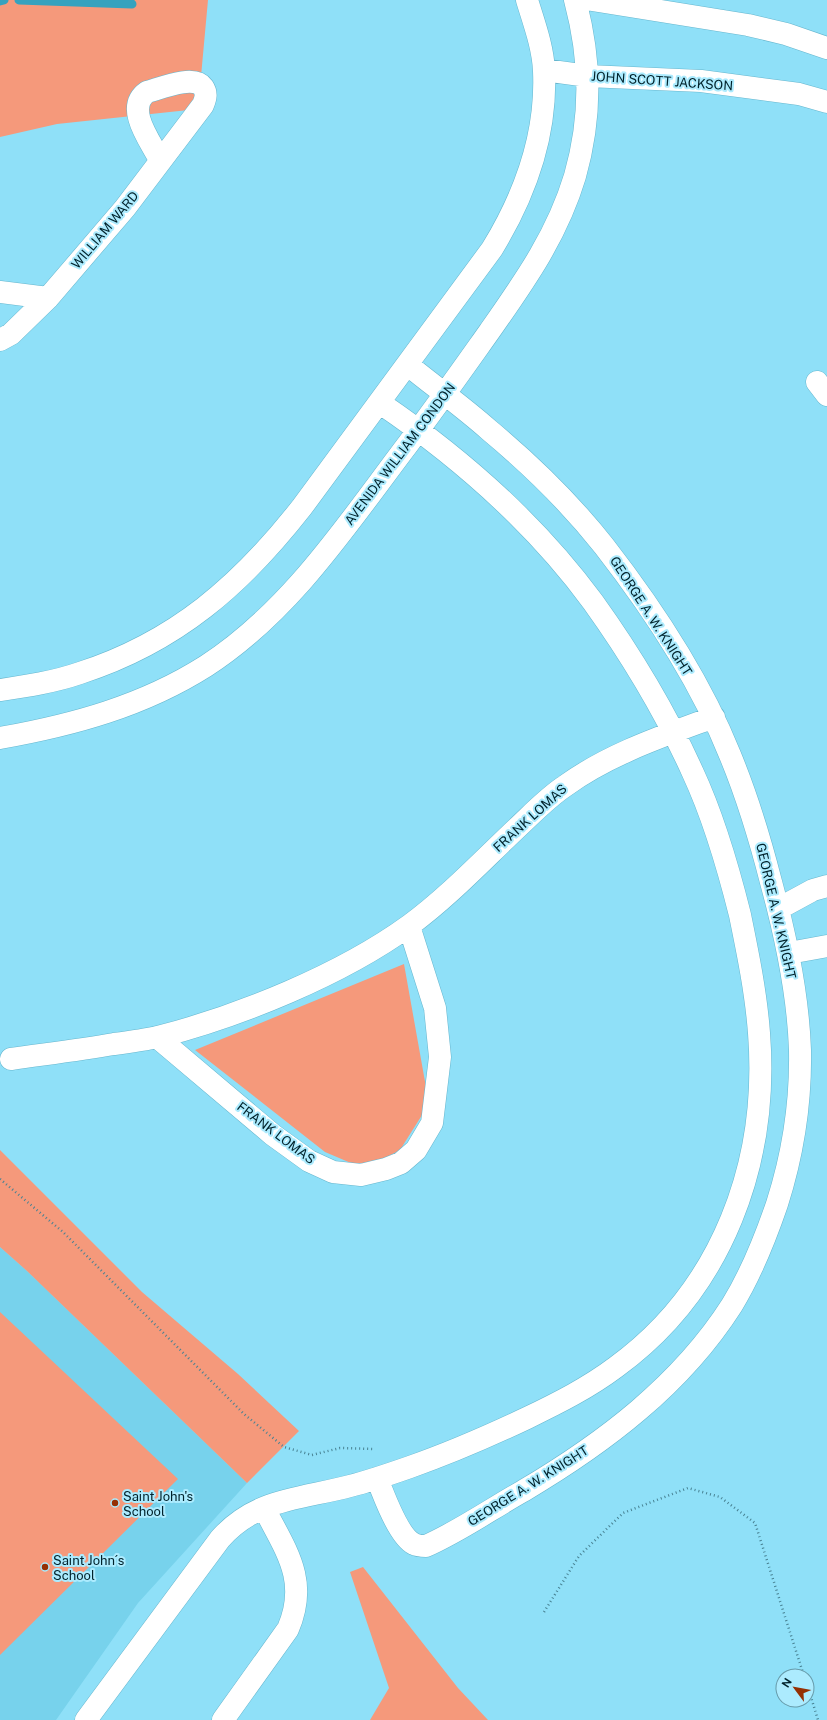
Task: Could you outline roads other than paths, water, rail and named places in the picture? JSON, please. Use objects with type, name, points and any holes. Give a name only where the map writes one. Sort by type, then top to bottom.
[{"type":"street","points":[[0,690],[45,683],[80,673],[113,661],[146,646],[180,625],[214,601],[244,574],[274,542],[408,365],[492,249],[509,221],[523,192],[533,161],[540,131],[544,100],[544,70],[538,34],[527,0]]},
{"type":"street","name":"AVENIDA WILLIAM CONDON","points":[[0,738],[73,723],[108,713],[142,700],[174,684],[206,666],[235,645],[263,621],[314,566],[445,395],[528,277],[547,245],[563,211],[575,176],[583,143],[587,109],[588,76],[583,33],[575,0]]},
{"type":"street","points":[[592,0],[748,25],[786,34],[827,48]]},
{"type":"street","name":"JOHN SCOTT JACKSON","points":[[544,70],[588,76],[701,81],[799,94],[827,102]]},
{"type":"street","name":"WILLIAM WARD","points":[[0,340],[11,334],[48,298],[125,208],[160,160]]},
{"type":"street","points":[[0,292],[48,298]]},
{"type":"street","name":"GEORGE A. W. KNIGHT","points":[[377,1478],[394,1518],[408,1540],[418,1546],[426,1546],[560,1469],[587,1451],[626,1422],[680,1372],[708,1339],[734,1302],[749,1274],[768,1231],[788,1165],[797,1111],[800,1049],[796,1000],[789,952],[778,909],[757,831],[743,788],[714,717],[660,625],[633,584],[601,542],[567,503],[530,466],[488,428],[408,365]]},
{"type":"street","points":[[86,1720],[225,1534],[238,1520],[264,1508],[305,1495],[350,1486],[442,1456],[491,1435],[573,1395],[611,1371],[640,1350],[666,1325],[689,1297],[709,1265],[727,1231],[741,1195],[747,1174],[758,1108],[760,1064],[756,1006],[747,949],[734,892],[711,819],[694,775],[673,732],[620,642],[592,602],[562,564],[530,527],[495,492],[419,430],[380,402]]},
{"type":"street","name":"FRANK LOMAS","points":[[11,1059],[157,1037],[248,1008],[323,976],[381,944],[408,926],[444,898],[542,804],[590,768],[673,732],[714,717]]},
{"type":"street","points":[[778,909],[813,890],[827,886]]},
{"type":"street","name":"FRANK LOMAS","points":[[157,1037],[273,1134],[309,1161],[333,1172],[360,1175],[386,1169],[401,1163],[416,1150],[432,1123],[440,1057],[435,1008],[408,926]]},
{"type":"street","points":[[789,952],[827,946]]},
{"type":"street","points":[[223,1720],[288,1629],[294,1615],[297,1600],[296,1582],[292,1564],[264,1508]]},
{"type":"waterway","points":[[0,1],[4,0]]},
{"type":"waterway","points":[[19,0],[132,4]]},
{"type":"place","name":"Saint John's School","points":[[115,1503]]},
{"type":"place","name":"Saint John´s School","points":[[45,1567]]}]
